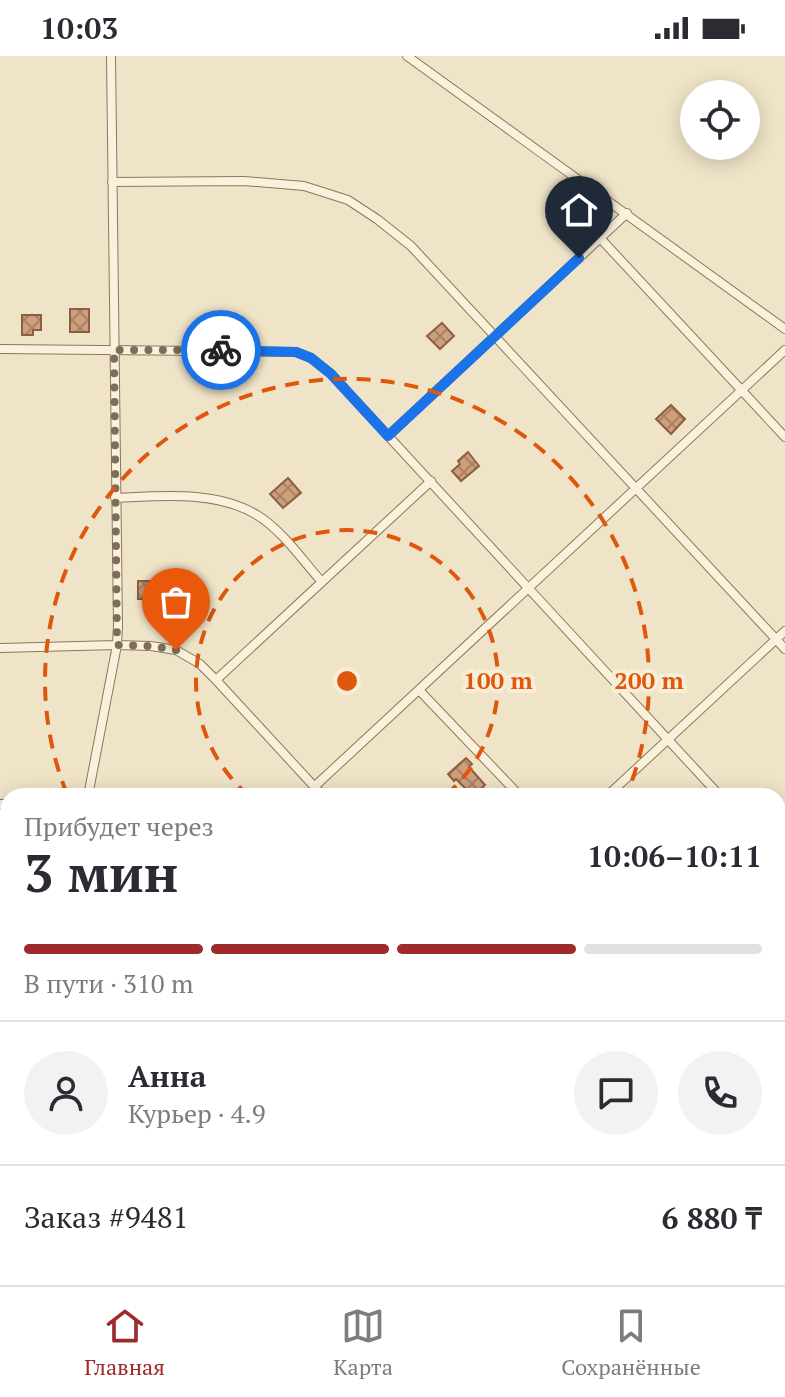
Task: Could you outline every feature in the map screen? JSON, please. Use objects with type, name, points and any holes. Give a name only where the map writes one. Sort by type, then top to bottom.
[{"type":"street","points":[[90,788],[117,645],[111,56]]},
{"type":"street","points":[[407,56],[785,329]]},
{"type":"street","points":[[112,182],[266,182],[304,186],[348,200],[377,219],[411,246],[785,649]]},
{"type":"street","points":[[388,436],[627,213]]},
{"type":"street","points":[[600,238],[785,437]]},
{"type":"street","points":[[0,349],[296,352],[311,358],[331,374],[431,481],[713,788]]},
{"type":"street","points":[[0,648],[117,645],[176,650],[200,664],[314,787],[785,350]]},
{"type":"street","points":[[216,680],[431,481]]},
{"type":"street","points":[[115,498],[200,498],[238,506],[258,516],[284,538],[322,582]]},
{"type":"street","points":[[616,788],[785,631]]},
{"type":"street","points":[[419,690],[512,788]]},
{"type":"building","points":[[70,309],[89,309],[89,332],[70,332]]},
{"type":"building","points":[[22,315],[41,315],[41,330],[33,330],[33,335],[22,335]]},
{"type":"building","points":[[442,323],[454,336],[440,349],[427,336]]},
{"type":"building","points":[[671,405],[685,419],[671,434],[656,419]]},
{"type":"building","points":[[468,452],[479,466],[461,481],[452,471]]},
{"type":"building","points":[[288,478],[301,493],[283,508],[270,494]]},
{"type":"building","points":[[138,581],[157,581],[157,599],[138,599]]},
{"type":"building","points":[[466,758],[472,764],[469,767],[485,785],[482,788],[465,788],[448,774]]},
{"type":"way so far","points":[[176,650],[117,645],[114,350],[221,350]]},
{"type":"route","points":[[221,350],[296,352],[311,358],[331,374],[388,436],[579,258]]}]
